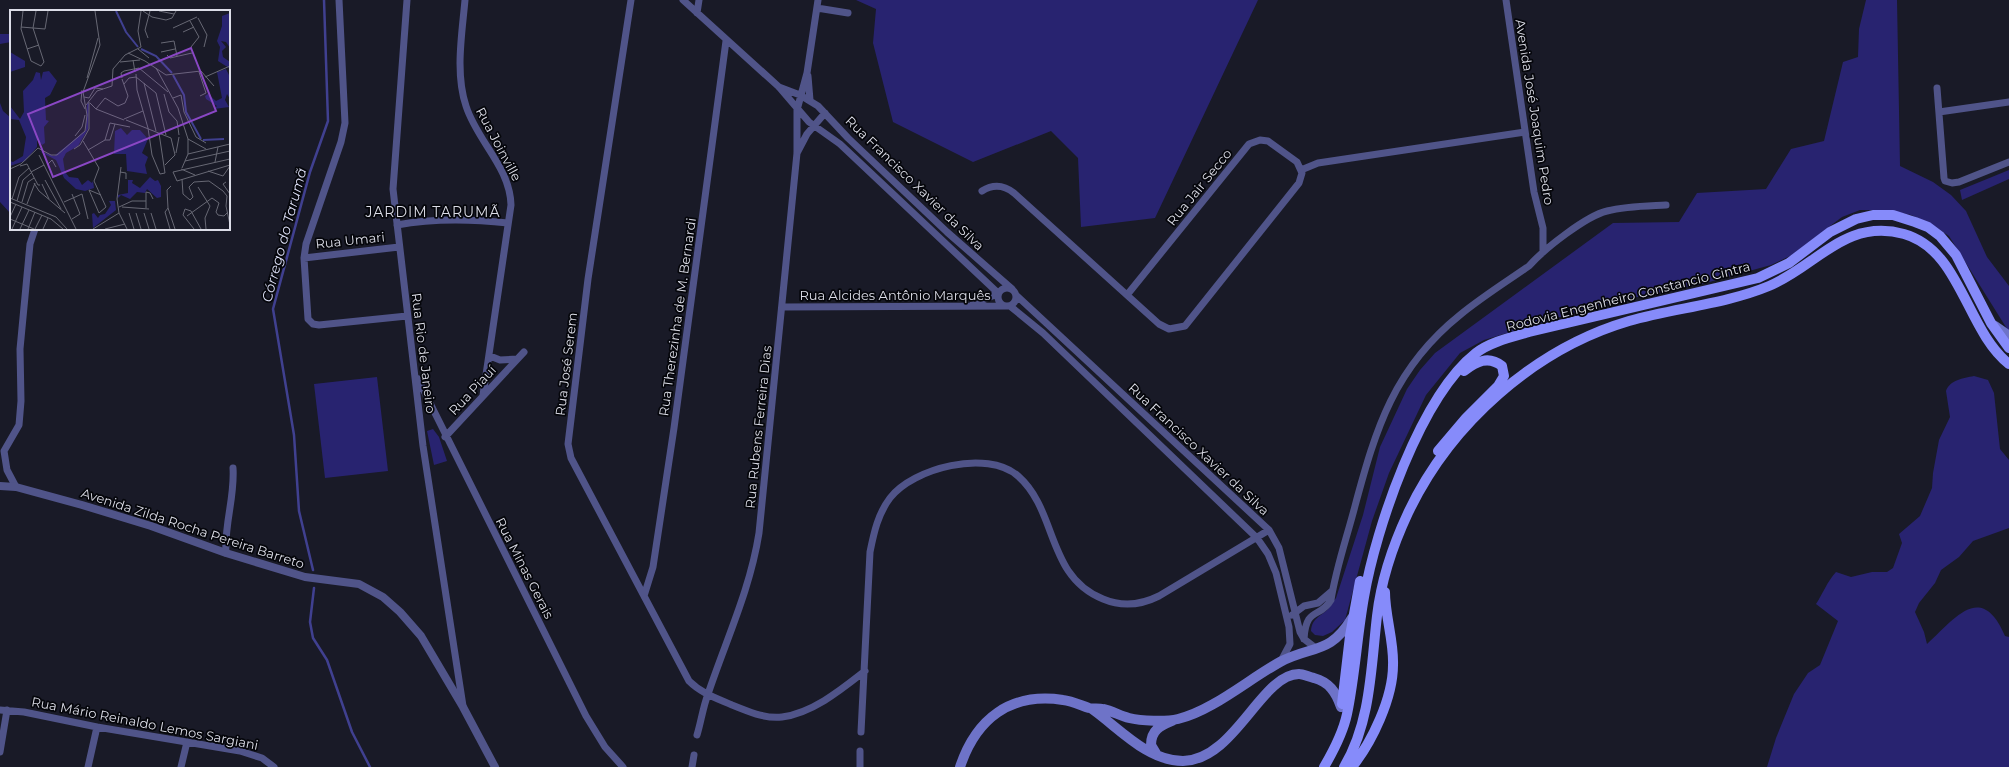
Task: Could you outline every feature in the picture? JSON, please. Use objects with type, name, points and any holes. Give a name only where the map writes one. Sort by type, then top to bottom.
[{"type":"main road","name":"Rodovia Engenheiro Constancio Cintra","points":[[1324,767],[1341,734],[1347,715],[1364,596],[1375,545],[1389,504],[1417,438],[1437,398],[1446,384],[1477,352],[1504,340],[1529,332],[1758,278],[1789,263],[1830,232],[1856,218],[1873,215],[1893,216],[1928,227],[1940,236],[1956,255],[1991,323],[2009,348]]},
{"type":"main road","name":"Rodovia Engenheiro Constancio Cintra","points":[[1344,767],[1357,738],[1368,700],[1377,615],[1384,577],[1408,512],[1429,475],[1476,416],[1525,373],[1576,342],[1628,322],[1745,294],[1767,287],[1798,271],[1836,243],[1858,234],[1876,230],[1907,235],[1921,242],[1935,253],[1958,286],[1986,339],[1999,356],[2009,364]]},
{"type":"main road","points":[[1991,323],[2009,336]]},
{"type":"main road","points":[[1317,767],[1335,730],[1341,707],[1352,618],[1371,539],[1379,521],[1431,421],[1453,385],[1464,371],[1473,364],[1486,360],[1497,363],[1504,370],[1504,379],[1449,437],[1414,489],[1391,539],[1386,554],[1384,577],[1385,599],[1394,665],[1392,679],[1379,722],[1371,738],[1352,767]]},
{"type":"main road","points":[[1157,755],[1151,745],[1153,734],[1156,729],[1162,725],[1200,711],[1281,661],[1317,650],[1334,640],[1345,630],[1352,618]]},
{"type":"main road","points":[[1090,708],[1143,749],[1166,759],[1183,761],[1197,759],[1212,752],[1224,743],[1269,692],[1280,681],[1290,676],[1299,674],[1328,684],[1337,696],[1341,707]]},
{"type":"main road","points":[[960,767],[967,749],[981,726],[997,712],[1013,704],[1034,698],[1064,700],[1090,708],[1103,709],[1136,719],[1176,720]]},
{"type":"main road","points":[[1337,767],[1368,700]]},
{"type":"street","points":[[339,0],[345,123],[341,142],[306,244],[304,258],[308,318],[312,324],[319,325],[407,316]]},
{"type":"street","name":"Rua Rio de Janeiro","points":[[407,0],[393,189],[398,247],[423,446],[463,706]]},
{"type":"street","name":"Rua Joinville","points":[[466,0],[460,63],[461,89],[466,107],[503,174],[511,192],[511,205],[490,356],[483,394]]},
{"type":"street","name":"Rua José Serem","points":[[631,0],[588,279],[568,444],[571,458],[689,681],[707,695],[754,714],[782,717],[802,711],[840,691],[865,671]]},
{"type":"street","points":[[683,0],[726,41],[779,87]]},
{"type":"street","points":[[697,13],[699,0]]},
{"type":"street","points":[[800,95],[807,73],[818,0]]},
{"type":"street","name":"Avenida José Joaquim Pedro","points":[[1506,0],[1534,192],[1543,228],[1543,252]]},
{"type":"street","points":[[817,8],[848,13]]},
{"type":"street","name":"Rua Therezinha de M. Bernardi","points":[[644,596],[653,567],[670,452],[726,41]]},
{"type":"street","points":[[807,73],[810,100]]},
{"type":"street","name":"Rua Francisco Xavier da Silva","points":[[779,87],[810,100],[825,113],[942,227],[1014,292],[1269,530],[1279,548],[1300,632],[1304,639],[1317,650]]},
{"type":"street","name":"Rua Francisco Xavier da Silva","points":[[779,87],[797,110],[809,122],[840,144],[997,294]]},
{"type":"street","points":[[1937,88],[1944,178],[1948,182],[1959,182],[2009,162]]},
{"type":"street","name":"Rua Rubens Ferreira Dias","points":[[697,735],[707,695],[744,597],[754,564],[759,533],[797,153],[797,110],[800,95]]},
{"type":"street","points":[[1939,112],[2009,102]]},
{"type":"street","points":[[797,153],[807,134],[825,113]]},
{"type":"street","points":[[982,191],[994,186],[1003,187],[1011,191],[1164,327],[1174,329],[1185,326],[1299,183],[1302,177],[1301,170],[1318,163],[1525,132]]},
{"type":"street","name":"Rua Jair Secco","points":[[1127,295],[1249,144],[1260,140],[1272,143],[1297,162],[1301,170]]},
{"type":"street","points":[[1304,639],[1306,622],[1309,617],[1328,604],[1370,450],[1382,417],[1399,385],[1420,355],[1446,327],[1460,315],[1529,266],[1543,252],[1592,217],[1605,211],[1666,204]]},
{"type":"street","points":[[397,225],[425,220],[455,219],[508,222]]},
{"type":"street","points":[[16,487],[7,470],[4,451],[19,425],[21,401],[20,349],[30,244],[35,230]]},
{"type":"street","name":"Rua Umari","points":[[304,258],[398,247]]},
{"type":"street","points":[[983,280],[991,271]]},
{"type":"street","points":[[970,306],[997,294],[1006,288],[1014,292],[1015,301],[1008,306],[1000,303],[997,294]]},
{"type":"street","name":"Rua Francisco Xavier da Silva","points":[[1008,306],[1042,333],[1258,538],[1268,554],[1276,573],[1288,620],[1290,644],[1281,661]]},
{"type":"street","name":"Rua Alcides Antônio Marquês","points":[[782,307],[1008,306]]},
{"type":"street","name":"Rua Piauí","points":[[445,437],[483,394],[524,352]]},
{"type":"street","name":"Rua Piauí","points":[[490,356],[500,360],[517,359]]},
{"type":"street","name":"Rua Minas Gerais","points":[[415,373],[445,437],[586,716],[605,747],[623,767]]},
{"type":"street","points":[[861,732],[870,552],[874,531],[881,512],[891,497],[903,486],[928,473],[956,464],[974,463],[996,466],[1016,474],[1029,487],[1064,567],[1080,586],[1092,595],[1109,602],[1123,605],[1148,601],[1159,596],[1258,538],[1269,530]]},
{"type":"street","points":[[226,554],[225,539],[233,485],[233,468]]},
{"type":"street","name":"Avenida Zilda Rocha Pereira Barreto","points":[[0,486],[16,487],[82,505],[151,526],[226,554],[304,577],[359,584],[384,597],[400,612],[421,636],[463,706],[495,767]]},
{"type":"street","points":[[1288,620],[1295,612],[1304,606],[1318,603],[1332,591]]},
{"type":"street","points":[[1290,594],[1304,606]]},
{"type":"street","points":[[0,751],[4,710]]},
{"type":"street","name":"Rua Mário Reinaldo Lemos Sargiani","points":[[4,710],[240,751],[262,758],[274,767]]},
{"type":"street","points":[[88,767],[97,727]]},
{"type":"street","points":[[181,767],[187,742]]},
{"type":"street","points":[[860,751],[860,767]]},
{"type":"street","points":[[692,767],[694,755]]},
{"type":"shaded area","points":[[856,0],[1258,0],[1155,218],[1081,227],[1078,158],[1051,131],[973,162],[893,122],[873,43],[876,9]]},
{"type":"shaded area","points":[[1866,0],[1897,0],[1900,166],[1933,182],[1951,195],[1966,211],[1987,257],[2009,286],[2009,332],[1949,236],[1931,224],[1911,215],[1888,210],[1860,210],[1842,217],[1792,255],[1771,265],[1702,284],[1603,304],[1484,340],[1460,353],[1426,395],[1389,473],[1372,521],[1345,620],[1332,632],[1323,636],[1315,635],[1311,631],[1313,623],[1328,609],[1336,598],[1363,515],[1380,447],[1407,389],[1420,370],[1435,353],[1613,223],[1679,222],[1697,193],[1766,189],[1791,149],[1824,141],[1843,62],[1858,57],[1859,29]]},
{"type":"shaded area","points":[[0,34],[10,34],[10,42],[0,44]]},
{"type":"shaded area","points":[[0,103],[3,111],[10,117],[10,213],[0,202]]},
{"type":"shaded area","points":[[2009,170],[2009,179],[1962,200],[1960,190]]},
{"type":"shaded area","points":[[1974,376],[1988,380],[1994,393],[2000,449],[2009,460],[2009,528],[1973,541],[1959,557],[1941,570],[1935,583],[1919,603],[1915,612],[1924,632],[1927,644],[1957,616],[1967,610],[1977,608],[1986,610],[1996,619],[2005,636],[2009,637],[2009,767],[1767,767],[1776,738],[1794,694],[1808,673],[1820,665],[1838,621],[1816,604],[1836,572],[1851,577],[1872,572],[1887,572],[1893,568],[1902,543],[1899,534],[1920,516],[1932,488],[1939,440],[1950,417],[1946,391],[1954,382]]},
{"type":"shaded area","points":[[377,377],[388,471],[325,478],[314,384]]},
{"type":"shaded area","points":[[433,429],[439,437],[447,461],[434,465],[427,431]]},
{"type":"waterway","name":"Córrego do Tarumã","points":[[313,570],[299,511],[294,435],[273,309],[310,172],[328,121],[324,0]]},
{"type":"waterway","name":"Córrego do Tarumã","points":[[314,588],[310,622],[313,638],[327,660],[352,732],[370,767]]},
{"type":"district","name":"JARDIM TARUMÃ","points":[[433,212]]}]
